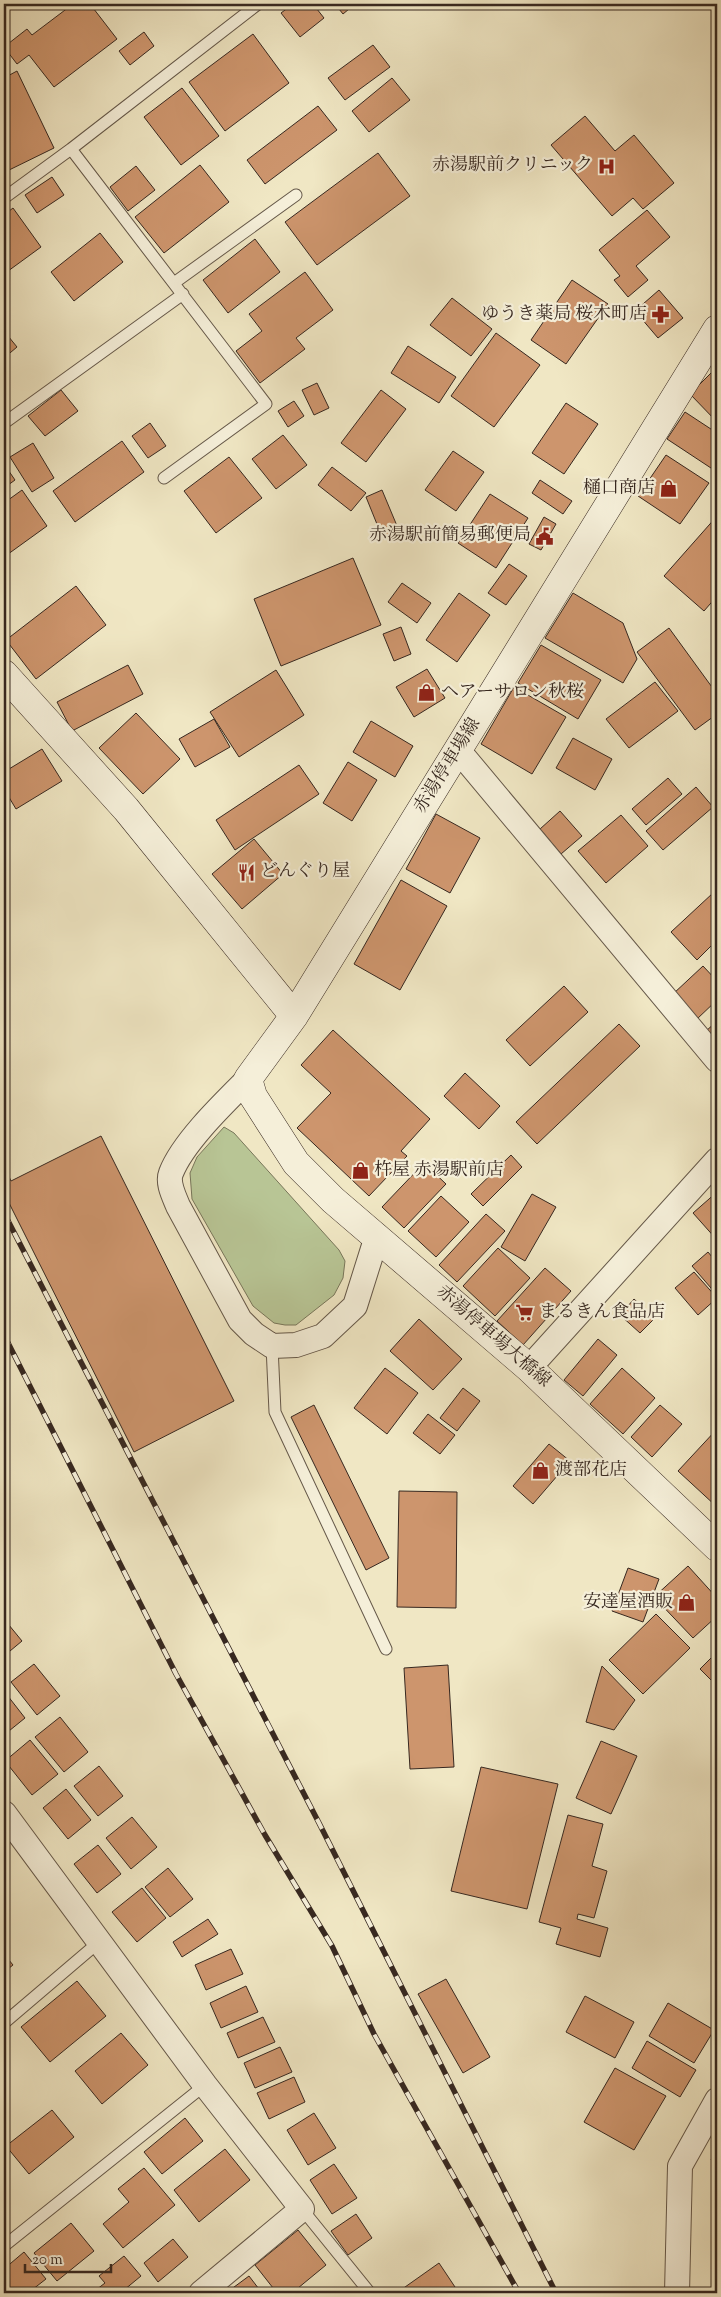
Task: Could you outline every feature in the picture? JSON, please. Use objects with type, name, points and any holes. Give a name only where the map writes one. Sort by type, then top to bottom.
[{"type":"main road","name":"赤湯停車場線","points":[[248,1079],[294,1016],[717,329]]},
{"type":"main road","points":[[4,674],[126,810],[294,1016]]},
{"type":"main road","name":"赤湯停車場大橋線","points":[[248,1079],[253,1096],[296,1163],[334,1200],[529,1368],[717,1547]]},
{"type":"street","points":[[458,750],[717,1060]]},
{"type":"street","points":[[248,1079],[206,1122],[171,1174],[171,1188],[178,1206],[240,1320],[254,1334],[272,1346],[296,1345],[323,1336],[355,1306],[377,1236]]},
{"type":"street","points":[[529,1368],[717,1160]]},
{"type":"street","points":[[4,1813],[205,2085],[302,2209],[202,2293]]},
{"type":"street","points":[[677,2293],[680,2166],[717,2100]]},
{"type":"lane","points":[[4,198],[71,149],[258,4]]},
{"type":"lane","points":[[71,149],[266,404],[164,478]]},
{"type":"lane","points":[[174,284],[296,195]]},
{"type":"lane","points":[[7,421],[183,294]]},
{"type":"lane","points":[[272,1346],[275,1412],[386,1649]]},
{"type":"lane","points":[[4,2023],[99,1942]]},
{"type":"lane","points":[[4,2246],[205,2085]]},
{"type":"lane","points":[[302,2209],[370,2293]]},
{"type":"green space","points":[[224,1127],[234,1133],[339,1250],[345,1261],[343,1278],[334,1295],[296,1325],[274,1323],[253,1306],[192,1199],[190,1173],[197,1157]]},
{"type":"building","points":[[73,4],[90,4],[117,39],[54,87],[29,55],[17,64],[4,47],[27,29],[32,35]]},
{"type":"building","points":[[293,4],[313,4],[324,18],[300,37],[281,13]]},
{"type":"building","points":[[335,4],[355,4],[343,14]]},
{"type":"building","points":[[144,32],[154,46],[130,65],[119,51]]},
{"type":"building","points":[[253,34],[289,83],[225,131],[189,82]]},
{"type":"building","points":[[373,45],[390,67],[345,100],[328,78]]},
{"type":"building","points":[[17,71],[54,148],[5,172],[4,78]]},
{"type":"building","points":[[392,78],[410,100],[369,132],[352,111]]},
{"type":"building","points":[[182,88],[219,136],[181,165],[144,117]]},
{"type":"building","points":[[318,106],[337,130],[265,184],[247,160]]},
{"type":"building","points":[[585,116],[615,151],[634,135],[674,183],[643,209],[633,198],[612,216],[551,145]]},
{"type":"building","points":[[378,153],[410,196],[317,265],[285,222]]},
{"type":"building","points":[[200,165],[229,202],[164,253],[135,217]]},
{"type":"building","points":[[136,166],[155,190],[128,211],[110,187]]},
{"type":"building","points":[[52,177],[64,195],[37,213],[25,195]]},
{"type":"building","points":[[13,208],[41,247],[4,274],[4,215]]},
{"type":"building","points":[[647,210],[670,237],[636,266],[648,280],[628,297],[614,280],[620,276],[599,250]]},
{"type":"building","points":[[100,233],[123,262],[74,301],[51,272]]},
{"type":"building","points":[[255,239],[280,272],[228,313],[203,280]]},
{"type":"building","points":[[305,272],[333,310],[296,338],[305,349],[260,383],[236,351],[262,331],[249,314]]},
{"type":"building","points":[[572,280],[608,304],[566,364],[531,340]]},
{"type":"building","points":[[659,290],[683,318],[658,338],[635,311]]},
{"type":"building","points":[[452,298],[492,329],[471,356],[430,325]]},
{"type":"building","points":[[4,331],[17,347],[4,358]]},
{"type":"building","points":[[496,333],[540,365],[494,427],[451,396]]},
{"type":"building","points":[[408,346],[456,377],[439,403],[391,373]]},
{"type":"building","points":[[717,367],[717,422],[690,394]]},
{"type":"building","points":[[317,383],[329,408],[314,415],[302,390]]},
{"type":"building","points":[[61,390],[78,411],[45,436],[28,416]]},
{"type":"building","points":[[381,390],[406,409],[366,462],[341,443]]},
{"type":"building","points":[[294,401],[304,416],[288,427],[278,411]]},
{"type":"building","points":[[566,403],[598,424],[564,474],[532,453]]},
{"type":"building","points":[[685,412],[717,433],[717,472],[667,439]]},
{"type":"building","points":[[150,423],[166,446],[148,458],[132,436]]},
{"type":"building","points":[[283,435],[307,465],[276,489],[252,459]]},
{"type":"building","points":[[122,441],[144,472],[75,522],[53,491]]},
{"type":"building","points":[[33,443],[54,478],[32,492],[10,457]]},
{"type":"building","points":[[453,451],[484,472],[456,511],[425,490]]},
{"type":"building","points":[[666,455],[709,483],[680,524],[638,496]]},
{"type":"building","points":[[229,457],[262,498],[216,533],[184,491]]},
{"type":"building","points":[[4,464],[15,480],[4,488]]},
{"type":"building","points":[[332,467],[366,493],[351,511],[318,485]]},
{"type":"building","points":[[540,480],[572,501],[563,514],[532,493]]},
{"type":"building","points":[[22,490],[47,526],[4,557],[4,503]]},
{"type":"building","points":[[382,490],[400,533],[383,539],[366,497]]},
{"type":"building","points":[[490,494],[528,518],[496,568],[458,543]]},
{"type":"building","points":[[717,516],[717,596],[704,611],[664,576]]},
{"type":"building","points":[[544,517],[556,524],[541,550],[529,544]]},
{"type":"building","points":[[353,558],[381,625],[281,666],[254,599]]},
{"type":"building","points":[[509,564],[527,576],[506,605],[488,593]]},
{"type":"building","points":[[402,583],[431,603],[417,623],[388,602]]},
{"type":"building","points":[[76,586],[106,625],[36,679],[6,640]]},
{"type":"building","points":[[459,593],[490,615],[457,662],[426,640]]},
{"type":"building","points":[[573,593],[623,623],[637,659],[623,683],[545,638]]},
{"type":"building","points":[[401,627],[411,654],[394,661],[383,634]]},
{"type":"building","points":[[669,628],[717,694],[717,714],[695,730],[637,652]]},
{"type":"building","points":[[541,645],[601,680],[578,719],[518,683]]},
{"type":"building","points":[[128,665],[143,694],[72,731],[57,702]]},
{"type":"building","points":[[427,669],[445,698],[414,717],[396,687]]},
{"type":"building","points":[[276,670],[304,715],[239,757],[210,712]]},
{"type":"building","points":[[655,682],[678,711],[629,748],[606,719]]},
{"type":"building","points":[[514,687],[566,717],[532,774],[481,744]]},
{"type":"building","points":[[136,713],[180,759],[143,794],[99,748]]},
{"type":"building","points":[[214,719],[230,747],[195,767],[179,739]]},
{"type":"building","points":[[371,721],[413,746],[395,777],[353,752]]},
{"type":"building","points":[[573,738],[612,759],[595,790],[556,768]]},
{"type":"building","points":[[42,749],[62,781],[16,809],[4,789],[4,772]]},
{"type":"building","points":[[348,762],[377,780],[352,821],[323,803]]},
{"type":"building","points":[[299,765],[319,794],[235,850],[216,820]]},
{"type":"building","points":[[668,778],[682,794],[646,825],[632,809]]},
{"type":"building","points":[[696,787],[713,807],[663,850],[646,831]]},
{"type":"building","points":[[560,811],[582,836],[561,854],[540,829]]},
{"type":"building","points":[[436,814],[480,838],[450,893],[406,869]]},
{"type":"building","points":[[621,815],[648,846],[606,883],[578,851]]},
{"type":"building","points":[[254,839],[283,874],[242,909],[212,874]]},
{"type":"building","points":[[401,880],[447,906],[400,990],[354,964]]},
{"type":"building","points":[[713,893],[717,898],[717,940],[697,960],[671,932]]},
{"type":"building","points":[[703,966],[717,981],[717,1000],[697,1019],[673,994]]},
{"type":"building","points":[[564,986],[588,1012],[530,1066],[506,1040]]},
{"type":"building","points":[[717,1021],[717,1047],[705,1032]]},
{"type":"building","points":[[619,1024],[640,1046],[537,1144],[516,1122]]},
{"type":"building","points":[[333,1030],[430,1119],[401,1151],[407,1156],[369,1196],[297,1128],[331,1093],[301,1065]]},
{"type":"building","points":[[465,1073],[500,1106],[479,1129],[444,1096]]},
{"type":"building","points":[[101,1136],[234,1401],[134,1452],[4,1193],[4,1166],[11,1181]]},
{"type":"building","points":[[511,1155],[522,1167],[483,1206],[471,1194]]},
{"type":"building","points":[[424,1163],[446,1184],[404,1228],[382,1207]]},
{"type":"building","points":[[717,1192],[717,1240],[693,1213]]},
{"type":"building","points":[[532,1194],[556,1207],[525,1261],[501,1247]]},
{"type":"building","points":[[441,1196],[469,1222],[436,1257],[408,1231]]},
{"type":"building","points":[[486,1214],[505,1231],[457,1282],[439,1265]]},
{"type":"building","points":[[498,1248],[530,1278],[495,1316],[463,1286]]},
{"type":"building","points":[[708,1252],[717,1263],[717,1295],[692,1266]]},
{"type":"building","points":[[545,1268],[571,1291],[523,1345],[497,1321]]},
{"type":"building","points":[[694,1272],[717,1298],[698,1315],[675,1288]]},
{"type":"building","points":[[634,1299],[655,1318],[640,1333],[620,1315]]},
{"type":"building","points":[[419,1319],[462,1359],[433,1390],[390,1351]]},
{"type":"building","points":[[598,1339],[617,1355],[583,1396],[564,1380]]},
{"type":"building","points":[[385,1368],[418,1393],[387,1434],[354,1408]]},
{"type":"building","points":[[622,1368],[655,1398],[623,1434],[590,1404]]},
{"type":"building","points":[[463,1388],[480,1401],[457,1431],[440,1418]]},
{"type":"building","points":[[314,1405],[389,1558],[366,1570],[291,1417]]},
{"type":"building","points":[[660,1405],[682,1424],[652,1457],[631,1437]]},
{"type":"building","points":[[428,1414],[455,1435],[440,1454],[413,1433]]},
{"type":"building","points":[[717,1429],[717,1507],[678,1471]]},
{"type":"building","points":[[549,1444],[570,1461],[533,1504],[513,1486]]},
{"type":"building","points":[[399,1491],[457,1492],[456,1608],[397,1607]]},
{"type":"building","points":[[688,1566],[717,1598],[717,1616],[693,1638],[654,1597]]},
{"type":"building","points":[[628,1568],[659,1579],[643,1622],[612,1611]]},
{"type":"building","points":[[656,1614],[690,1648],[643,1694],[609,1660]]},
{"type":"building","points":[[4,1619],[22,1641],[4,1656]]},
{"type":"building","points":[[717,1652],[717,1686],[700,1669]]},
{"type":"building","points":[[34,1664],[60,1696],[37,1715],[11,1682]]},
{"type":"building","points":[[448,1665],[454,1767],[410,1769],[404,1668]]},
{"type":"building","points":[[602,1666],[635,1700],[614,1730],[586,1722]]},
{"type":"building","points":[[4,1691],[25,1718],[4,1735]]},
{"type":"building","points":[[60,1717],[88,1752],[64,1772],[35,1737]]},
{"type":"building","points":[[30,1740],[58,1774],[32,1795],[5,1761]]},
{"type":"building","points":[[601,1741],[637,1756],[611,1814],[576,1798]]},
{"type":"building","points":[[99,1766],[123,1796],[98,1816],[74,1786]]},
{"type":"building","points":[[481,1767],[558,1784],[527,1909],[451,1891]]},
{"type":"building","points":[[66,1789],[91,1820],[68,1839],[43,1808]]},
{"type":"building","points":[[568,1815],[603,1824],[592,1866],[607,1871],[594,1918],[578,1914],[577,1919],[608,1928],[600,1957],[556,1944],[561,1928],[539,1922]]},
{"type":"building","points":[[132,1817],[157,1847],[131,1869],[106,1838]]},
{"type":"building","points":[[98,1845],[121,1874],[97,1893],[74,1864]]},
{"type":"building","points":[[168,1868],[193,1899],[170,1917],[145,1887]]},
{"type":"building","points":[[142,1888],[166,1918],[137,1942],[112,1912]]},
{"type":"building","points":[[208,1919],[218,1934],[182,1957],[173,1942]]},
{"type":"building","points":[[231,1949],[243,1974],[206,1990],[195,1965]]},
{"type":"building","points":[[4,1954],[13,1965],[4,1972]]},
{"type":"building","points":[[446,1979],[490,2057],[463,2073],[418,1994]]},
{"type":"building","points":[[77,1981],[106,2016],[50,2062],[21,2027]]},
{"type":"building","points":[[246,1986],[258,2012],[221,2028],[210,2003]]},
{"type":"building","points":[[585,1996],[634,2022],[615,2058],[566,2032]]},
{"type":"building","points":[[668,2003],[714,2030],[694,2063],[649,2036]]},
{"type":"building","points":[[263,2017],[275,2042],[238,2058],[227,2033]]},
{"type":"building","points":[[121,2033],[148,2065],[102,2104],[75,2071]]},
{"type":"building","points":[[647,2041],[696,2070],[680,2097],[632,2068]]},
{"type":"building","points":[[280,2047],[292,2072],[255,2088],[244,2063]]},
{"type":"building","points":[[615,2068],[666,2096],[634,2150],[584,2122]]},
{"type":"building","points":[[294,2077],[305,2102],[269,2119],[257,2093]]},
{"type":"building","points":[[52,2110],[74,2137],[29,2174],[6,2146]]},
{"type":"building","points":[[314,2113],[336,2148],[308,2165],[287,2130]]},
{"type":"building","points":[[185,2118],[203,2141],[162,2174],[144,2152]]},
{"type":"building","points":[[225,2149],[250,2180],[199,2222],[174,2190]]},
{"type":"building","points":[[717,2149],[717,2164],[711,2160]]},
{"type":"building","points":[[334,2164],[357,2198],[332,2214],[310,2180]]},
{"type":"building","points":[[144,2168],[175,2205],[123,2248],[103,2224],[129,2202],[118,2189]]},
{"type":"building","points":[[356,2214],[372,2238],[348,2255],[331,2231]]},
{"type":"building","points":[[71,2223],[94,2251],[57,2281],[34,2253]]},
{"type":"building","points":[[298,2230],[326,2265],[292,2293],[277,2293],[255,2265]]},
{"type":"building","points":[[173,2239],[188,2257],[158,2282],[144,2263]]},
{"type":"building","points":[[24,2252],[46,2279],[28,2293],[4,2293],[4,2269]]},
{"type":"building","points":[[124,2256],[141,2276],[124,2290],[127,2293],[92,2293],[105,2283],[99,2276]]},
{"type":"building","points":[[439,2263],[459,2293],[398,2292]]},
{"type":"building","points":[[249,2276],[262,2293],[226,2293]]},
{"type":"railway","points":[[4,1213],[319,1823],[556,2293]]},
{"type":"railway","points":[[4,1335],[176,1674],[265,1835],[332,1946],[374,2034],[519,2293]]},
{"type":"place","name":"赤湯駅前クリニック","points":[[607,166]]},
{"type":"place","name":"ゆうき薬局 桜木町店","points":[[661,315]]},
{"type":"place","name":"樋口商店","points":[[669,489]]},
{"type":"place","name":"赤湯駅前簡易郵便局","points":[[545,536]]},
{"type":"place","name":"ヘアーサロン秋桜","points":[[427,693]]},
{"type":"place","name":"どんぐり屋","points":[[246,872]]},
{"type":"place","name":"杵屋 赤湯駅前店","points":[[360,1171]]},
{"type":"place","name":"まるきん食品店","points":[[525,1313]]},
{"type":"place","name":"渡部花店","points":[[541,1471]]},
{"type":"place","name":"安達屋酒販","points":[[687,1603]]}]
